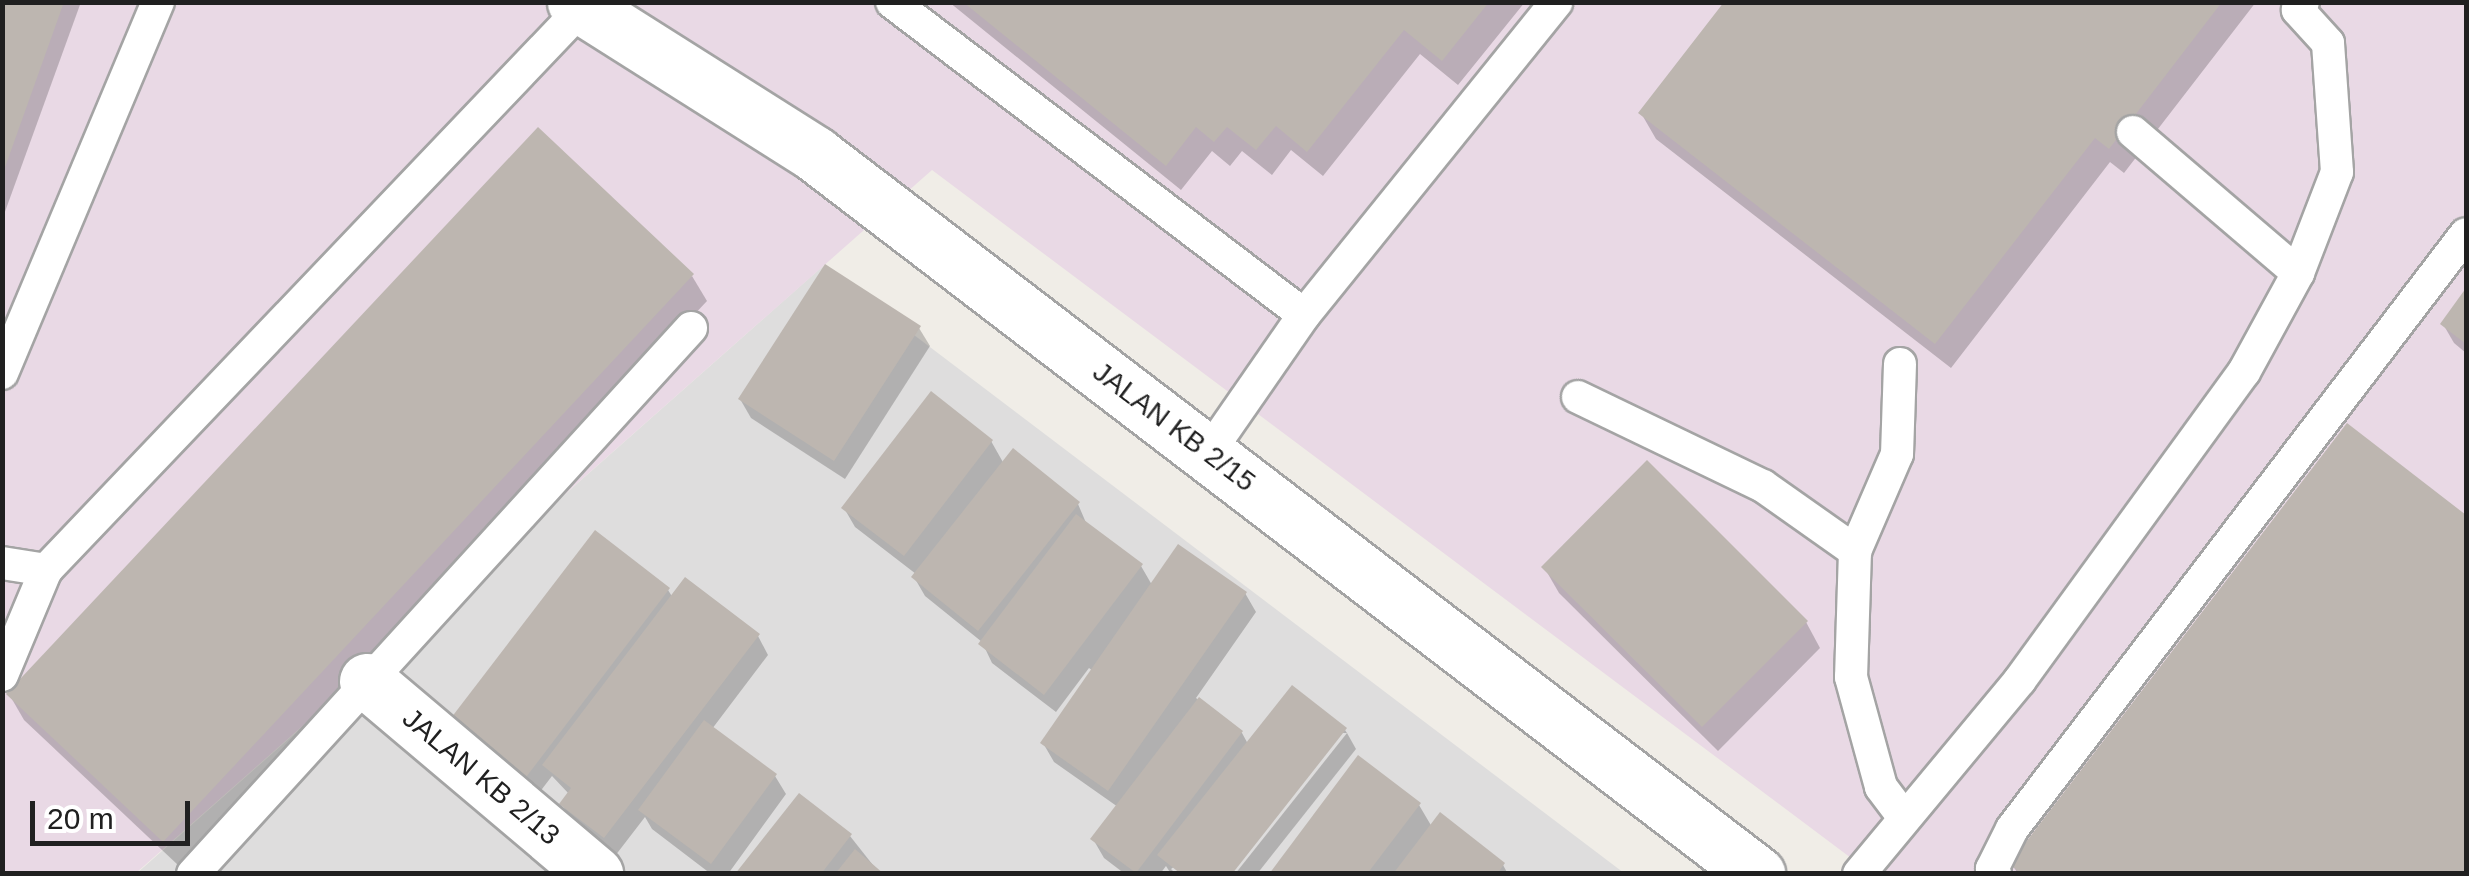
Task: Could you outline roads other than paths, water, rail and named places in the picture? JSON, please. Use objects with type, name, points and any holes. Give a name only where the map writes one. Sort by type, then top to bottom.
[{"type":"street","name":"JALAN KB 2/15","points":[[579,5],[815,154],[1757,874]]},
{"type":"street","name":"JALAN KB 2/13","points":[[367,681],[595,874]]},
{"type":"lane","points":[[2,372],[158,2]]},
{"type":"lane","points":[[892,2],[1304,314]]},
{"type":"lane","points":[[1209,452],[1304,314],[1557,2]]},
{"type":"lane","points":[[1858,874],[2020,680],[2244,372],[2298,274],[2337,172],[2328,43],[2298,10],[2303,2]]},
{"type":"lane","points":[[2,674],[46,570],[579,5]]},
{"type":"lane","points":[[2133,132],[2298,274]]},
{"type":"lane","points":[[1994,874],[1992,869],[2012,829],[2466,234]]},
{"type":"lane","points":[[193,874],[691,328]]},
{"type":"lane","points":[[1900,364],[1897,454],[1855,551],[1851,677],[1881,787],[1903,816]]},
{"type":"lane","points":[[1578,397],[1762,486],[1855,551]]},
{"type":"lane","points":[[2,563],[46,570]]}]
